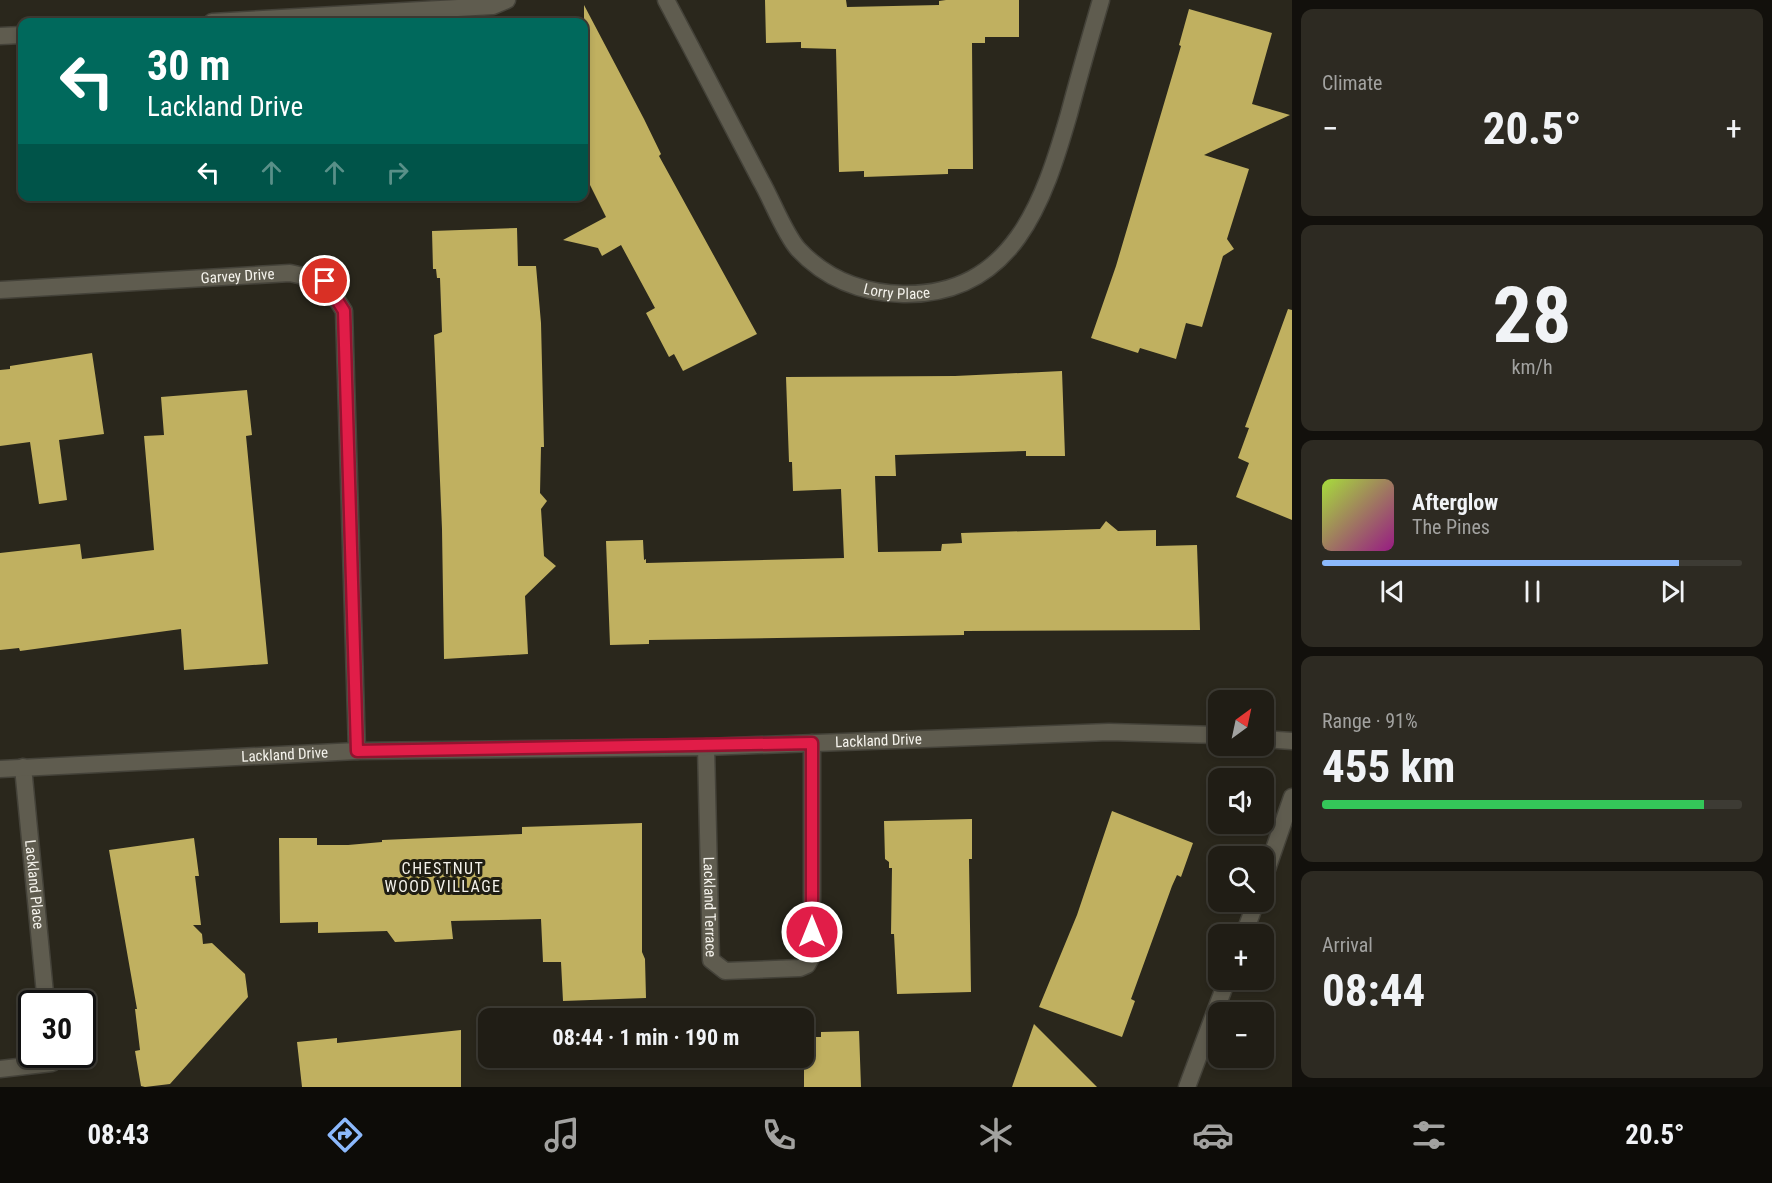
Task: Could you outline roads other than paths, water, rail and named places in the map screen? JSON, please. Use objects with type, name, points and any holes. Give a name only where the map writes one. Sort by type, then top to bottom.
[{"type":"street","points":[[282,18],[493,6],[507,0]]},
{"type":"street","name":"Lorry Place","points":[[666,0],[796,247],[835,278],[858,288],[911,294],[942,290],[969,279],[993,264],[1014,243],[1032,217],[1046,188],[1056,157],[1101,0]]},
{"type":"street","points":[[0,36],[18,35]]},
{"type":"street","name":"Garvey Drive","points":[[0,290],[290,273],[325,281],[344,311],[357,751]]},
{"type":"street","name":"Lackland Drive","points":[[0,769],[357,751],[706,747],[1109,732],[1208,735]]},
{"type":"street","points":[[1274,740],[1292,741]]},
{"type":"street","name":"Lackland Terrace","points":[[706,747],[711,960],[725,971],[800,968],[807,966],[812,956],[812,743]]},
{"type":"street","name":"Lackland Place","points":[[23,767],[45,990]]},
{"type":"street","points":[[1274,849],[1292,797]]},
{"type":"street","points":[[1187,1087],[1223,990]]},
{"type":"street","points":[[0,1069],[18,1067]]},
{"type":"district","name":"CHESTNUT WOOD VILLAGE","points":[[443,877]]}]
